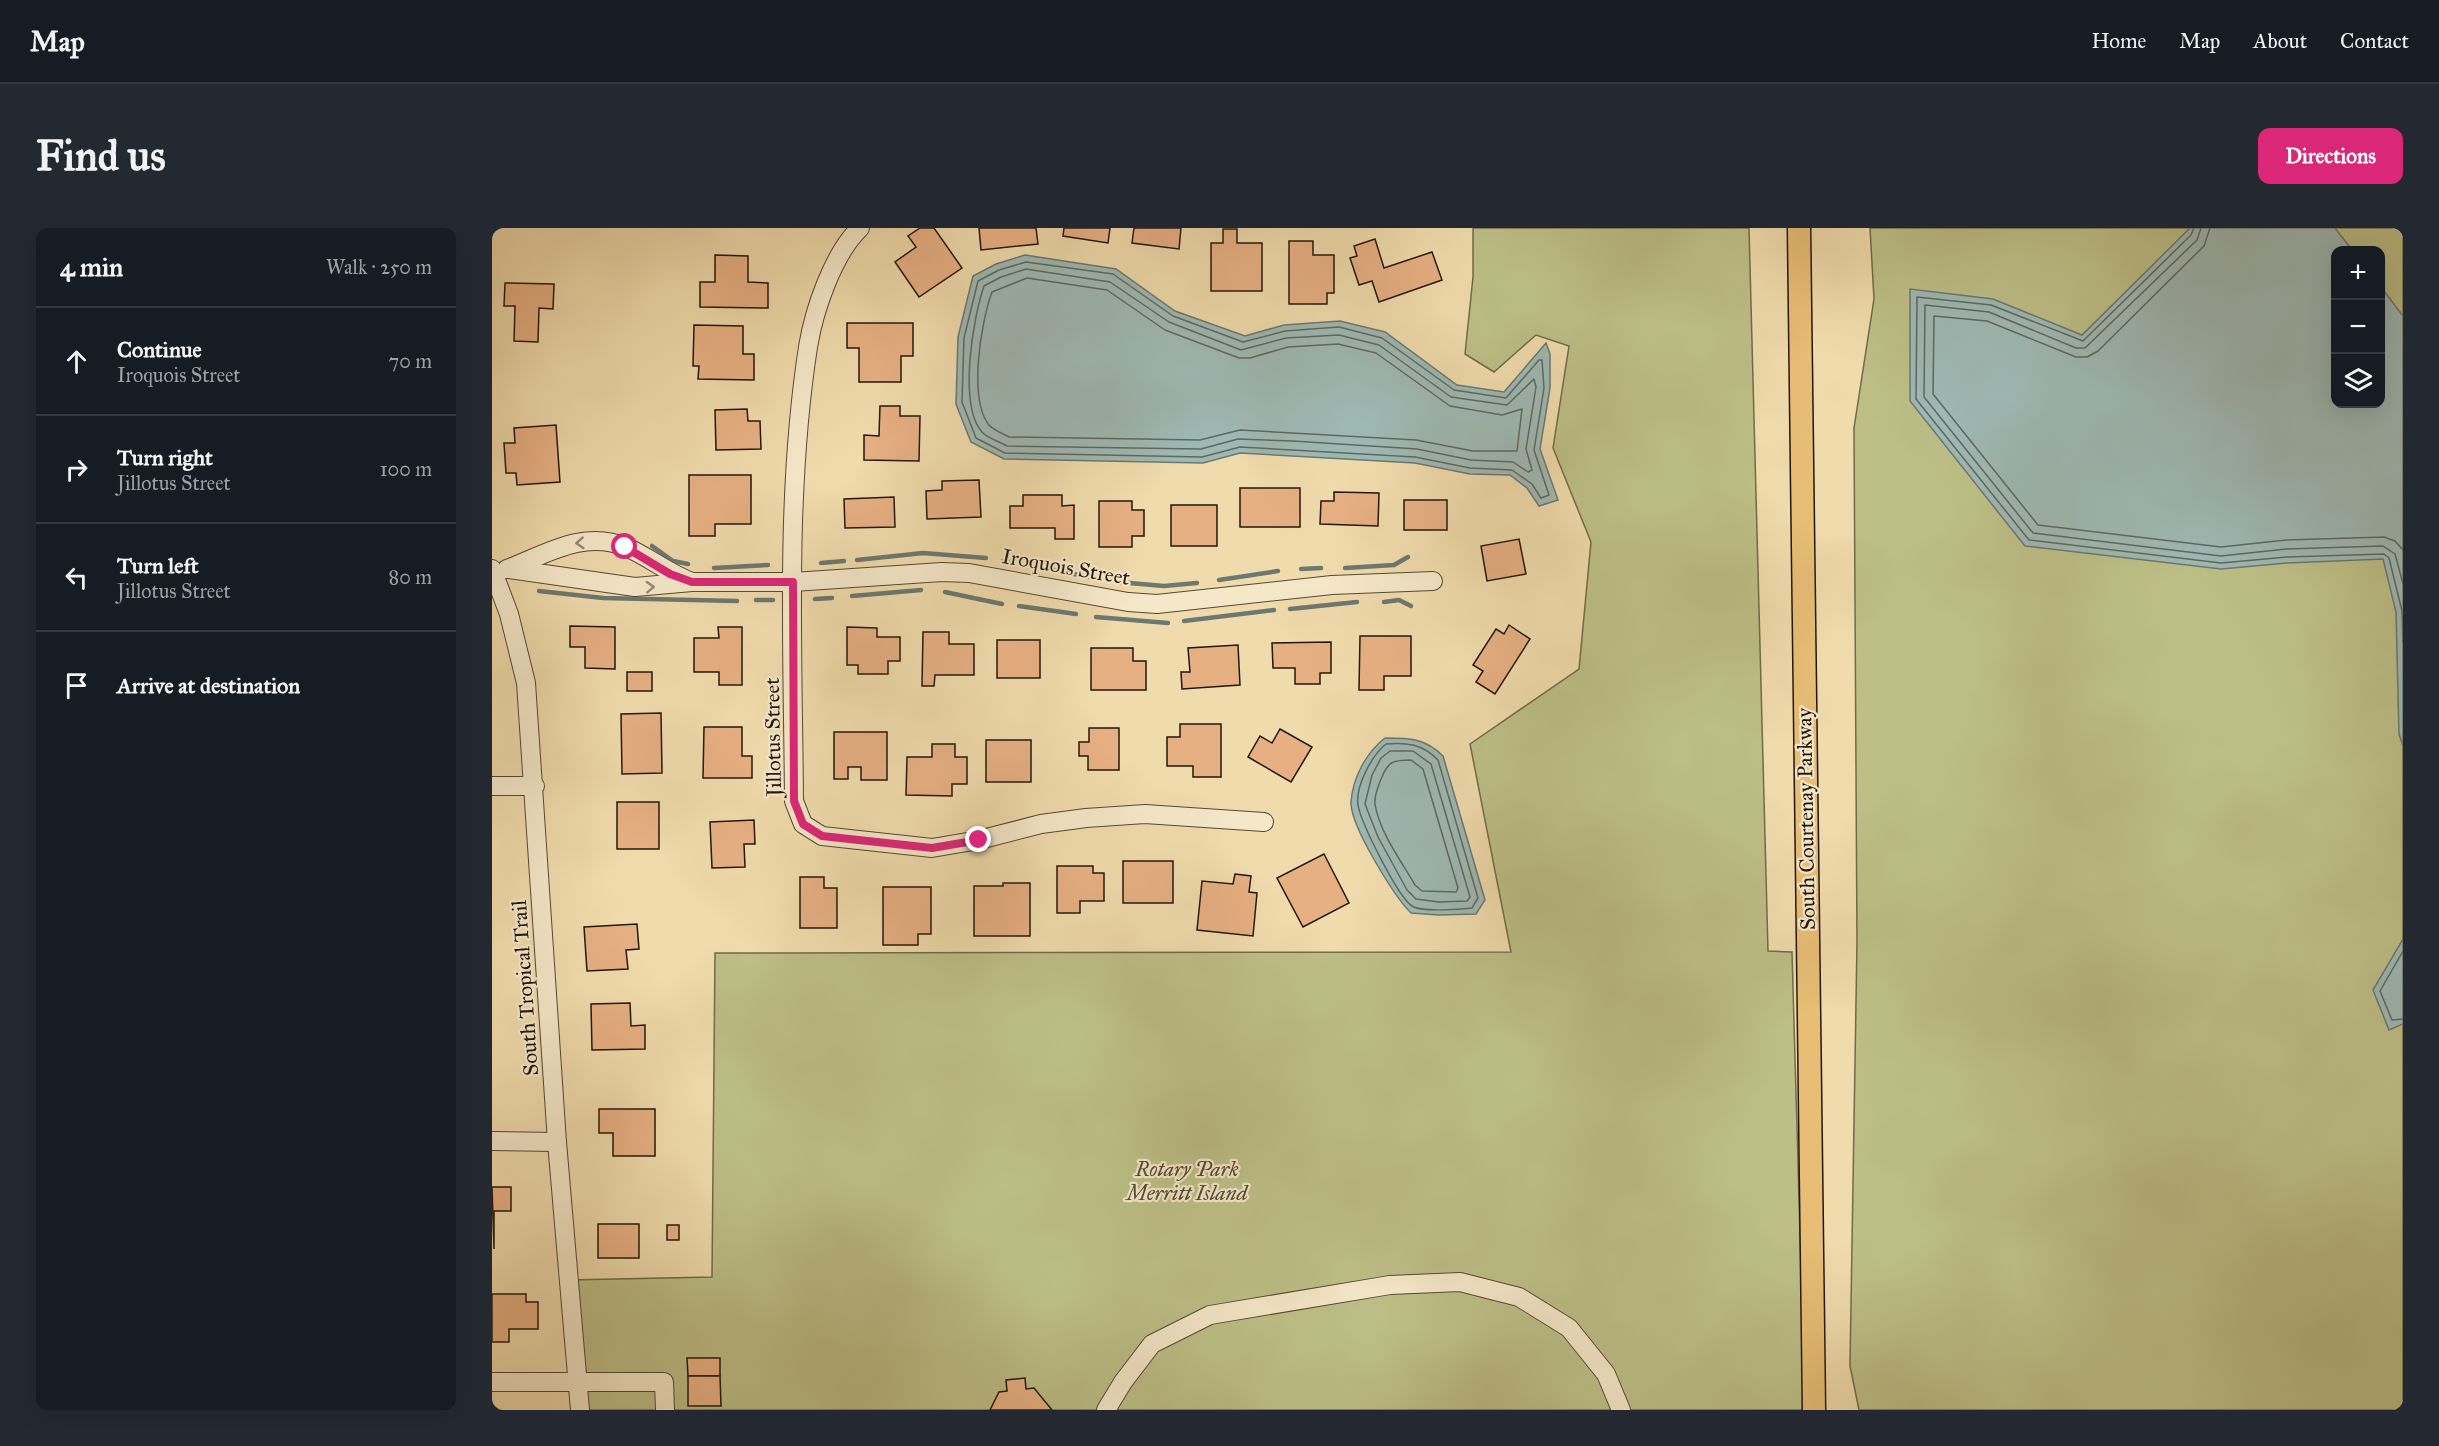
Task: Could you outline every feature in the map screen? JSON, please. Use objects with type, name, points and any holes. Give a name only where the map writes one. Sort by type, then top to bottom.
[{"type":"main road","name":"South Courtenay Parkway","points":[[1799,228],[1814,1410]]},
{"type":"street","name":"Jillotus Street","points":[[860,228],[849,239],[826,285],[808,345],[797,449],[793,582],[794,801],[803,824],[822,836],[932,848],[979,840],[1041,824],[1086,818],[1145,814],[1264,822]]},
{"type":"street","name":"Iroquois Street","points":[[498,570],[547,550],[573,543],[603,542],[625,547],[670,574],[692,582]]},
{"type":"street","name":"Iroquois Street","points":[[498,570],[635,587],[692,582],[793,582],[960,573],[1128,602],[1157,603],[1332,585],[1432,581]]},
{"type":"street","name":"South Tropical Trail","points":[[498,570],[500,614],[526,683],[535,786],[557,1142],[580,1410]]},
{"type":"street","points":[[492,786],[535,786]]},
{"type":"street","points":[[492,1141],[557,1142]]},
{"type":"street","points":[[1106,1409],[1152,1344],[1210,1315],[1389,1285],[1460,1282],[1519,1298],[1569,1328],[1606,1374],[1621,1410]]},
{"type":"street","points":[[492,1382],[664,1382],[665,1410]]},
{"type":"green space","name":"Rotary Park Merritt Island","points":[[1473,228],[1749,228],[1768,951],[1792,952],[1805,1410],[581,1410],[568,1280],[712,1277],[715,953],[1511,952],[1470,744],[1579,669],[1591,542],[1553,448],[1569,346],[1536,335],[1494,372],[1465,354],[1473,277]]},
{"type":"green space","points":[[1870,228],[2403,228],[2403,1410],[1859,1410],[1850,1366],[1857,942],[1854,428],[1874,299]]},
{"type":"water","points":[[2190,228],[2335,228],[2349,246],[2331,246],[2331,408],[2385,408],[2385,292],[2403,316],[2403,746],[2399,734],[2396,612],[2383,559],[2287,563],[2221,569],[2025,546],[1910,401],[1910,289],[1993,299],[2082,335]]},
{"type":"water","points":[[1025,255],[1116,269],[1175,311],[1245,336],[1284,325],[1340,321],[1385,332],[1457,385],[1504,392],[1546,343],[1550,354],[1550,388],[1540,449],[1558,500],[1539,506],[1527,488],[1510,475],[1470,474],[1415,463],[1240,453],[1203,463],[1004,459],[971,442],[956,404],[958,337],[973,276],[996,264]]},
{"type":"water","points":[[1385,738],[1423,742],[1443,756],[1485,900],[1476,914],[1411,913],[1384,876],[1365,843],[1353,813],[1352,793],[1366,758]]},
{"type":"water","points":[[2403,939],[2403,1024],[2389,1030],[2373,990]]},
{"type":"building","points":[[920,228],[934,228],[962,268],[919,297],[895,262],[916,247],[908,236]]},
{"type":"building","points":[[979,228],[1036,228],[1038,244],[981,250]]},
{"type":"building","points":[[1064,228],[1110,228],[1108,243],[1063,236]]},
{"type":"building","points":[[1134,228],[1181,228],[1179,249],[1132,243]]},
{"type":"building","points":[[1223,229],[1237,229],[1237,243],[1262,243],[1262,291],[1211,291],[1211,243],[1223,243]]},
{"type":"building","points":[[1375,239],[1384,268],[1432,252],[1442,280],[1379,302],[1372,281],[1359,285],[1350,258],[1357,256],[1354,246]]},
{"type":"building","points":[[1289,241],[1313,241],[1313,255],[1334,255],[1334,293],[1327,293],[1327,304],[1289,304]]},
{"type":"building","points":[[715,255],[748,256],[748,282],[768,283],[768,308],[700,307],[700,282],[715,282]]},
{"type":"building","points":[[505,283],[554,284],[553,309],[539,308],[538,342],[514,341],[515,306],[504,306]]},
{"type":"building","points":[[847,323],[913,323],[913,356],[901,356],[901,382],[859,382],[859,348],[847,348]]},
{"type":"building","points":[[694,325],[743,326],[743,354],[754,354],[754,380],[698,379],[699,366],[693,366]]},
{"type":"building","points":[[880,406],[900,406],[900,416],[920,416],[919,461],[864,460],[864,435],[879,436]]},
{"type":"building","points":[[747,409],[748,421],[760,421],[761,449],[716,450],[715,410]]},
{"type":"building","points":[[556,425],[560,482],[517,485],[516,473],[506,473],[504,443],[515,443],[514,428]]},
{"type":"building","points":[[689,475],[751,475],[751,524],[715,524],[715,536],[689,536]]},
{"type":"building","points":[[979,480],[981,517],[927,519],[926,491],[942,490],[942,481]]},
{"type":"building","points":[[1240,488],[1300,488],[1300,527],[1240,527]]},
{"type":"building","points":[[1334,492],[1379,493],[1378,526],[1320,524],[1321,501],[1334,501]]},
{"type":"building","points":[[1023,495],[1062,495],[1062,506],[1074,505],[1074,539],[1055,539],[1055,528],[1010,528],[1010,506],[1023,506]]},
{"type":"building","points":[[894,497],[895,527],[845,528],[844,499]]},
{"type":"building","points":[[1404,500],[1447,500],[1447,530],[1404,530]]},
{"type":"building","points":[[1099,501],[1132,501],[1132,510],[1144,510],[1144,536],[1132,536],[1132,547],[1099,547]]},
{"type":"building","points":[[1171,505],[1217,505],[1217,546],[1171,546]]},
{"type":"building","points":[[1519,539],[1526,574],[1487,581],[1481,546]]},
{"type":"building","points":[[1509,625],[1530,639],[1495,694],[1476,682],[1483,671],[1473,665],[1496,629],[1504,634]]},
{"type":"building","points":[[570,626],[615,627],[615,669],[585,668],[585,647],[570,647]]},
{"type":"building","points":[[718,627],[742,627],[742,685],[719,685],[719,672],[694,672],[694,638],[719,638]]},
{"type":"building","points":[[847,627],[877,628],[877,637],[900,637],[900,661],[888,661],[888,674],[858,674],[858,665],[847,665]]},
{"type":"building","points":[[923,632],[949,632],[949,644],[974,644],[974,675],[935,675],[934,686],[922,686]]},
{"type":"building","points":[[1360,636],[1411,636],[1411,676],[1384,676],[1384,690],[1359,690]]},
{"type":"building","points":[[997,640],[1040,640],[1040,678],[997,678]]},
{"type":"building","points":[[1331,642],[1331,673],[1320,673],[1320,684],[1295,684],[1295,668],[1273,668],[1272,643]]},
{"type":"building","points":[[1238,645],[1240,685],[1182,689],[1181,672],[1190,672],[1188,648]]},
{"type":"building","points":[[1091,648],[1133,648],[1133,661],[1146,661],[1146,690],[1091,690]]},
{"type":"building","points":[[627,672],[652,672],[652,691],[627,691]]},
{"type":"building","points":[[661,713],[662,773],[622,774],[621,714]]},
{"type":"building","points":[[1180,724],[1221,724],[1221,777],[1193,777],[1193,766],[1167,766],[1167,737],[1180,737]]},
{"type":"building","points":[[704,727],[742,727],[742,756],[752,756],[752,778],[703,778]]},
{"type":"building","points":[[1089,728],[1119,728],[1119,770],[1088,770],[1088,756],[1079,756],[1079,742],[1089,742]]},
{"type":"building","points":[[1280,729],[1312,747],[1291,782],[1248,757],[1260,736],[1272,743]]},
{"type":"building","points":[[834,732],[887,732],[887,780],[861,780],[861,767],[848,767],[848,779],[834,779]]},
{"type":"building","points":[[986,740],[1031,740],[1031,782],[986,782]]},
{"type":"building","points":[[932,744],[955,744],[955,757],[967,757],[967,784],[952,784],[952,796],[906,795],[907,757],[932,757]]},
{"type":"building","points":[[617,802],[659,802],[659,849],[617,849]]},
{"type":"building","points":[[754,820],[755,844],[744,844],[745,867],[712,868],[710,822]]},
{"type":"building","points":[[1324,854],[1349,903],[1303,927],[1277,878]]},
{"type":"building","points":[[1123,861],[1173,861],[1173,903],[1123,903]]},
{"type":"building","points":[[1057,866],[1093,866],[1093,873],[1104,873],[1104,901],[1080,901],[1080,913],[1057,913]]},
{"type":"building","points":[[1235,874],[1251,876],[1249,892],[1257,893],[1253,936],[1197,930],[1202,881],[1233,884]]},
{"type":"building","points":[[800,877],[824,877],[824,888],[837,888],[837,928],[800,928]]},
{"type":"building","points":[[1003,883],[1030,883],[1030,936],[974,936],[974,886],[1003,886]]},
{"type":"building","points":[[883,887],[931,887],[931,934],[918,934],[918,945],[883,945]]},
{"type":"building","points":[[637,924],[639,949],[626,950],[628,969],[587,971],[584,927]]},
{"type":"building","points":[[630,1003],[631,1026],[645,1025],[645,1049],[592,1050],[591,1004]]},
{"type":"building","points":[[599,1109],[655,1109],[655,1156],[613,1156],[613,1133],[599,1133]]},
{"type":"building","points":[[492,1187],[511,1187],[511,1211],[494,1211],[494,1249]]},
{"type":"building","points":[[598,1224],[639,1224],[639,1258],[598,1258]]},
{"type":"building","points":[[667,1225],[679,1225],[679,1240],[667,1240]]},
{"type":"building","points":[[492,1294],[526,1294],[526,1302],[538,1302],[538,1329],[509,1329],[509,1342],[492,1342]]},
{"type":"building","points":[[687,1358],[720,1358],[720,1376],[688,1376]]},
{"type":"building","points":[[688,1376],[720,1376],[721,1406],[688,1406]]},
{"type":"building","points":[[1025,1378],[1026,1389],[1034,1388],[1052,1410],[990,1410],[999,1392],[1007,1391],[1006,1380]]},
{"type":"waterway","points":[[652,546],[673,561],[688,564]]},
{"type":"waterway","points":[[857,560],[923,553],[986,558]]},
{"type":"waterway","points":[[1345,568],[1394,565],[1408,557]]},
{"type":"waterway","points":[[821,563],[844,561]]},
{"type":"waterway","points":[[1003,561],[1011,562]]},
{"type":"waterway","points":[[714,568],[768,565]]},
{"type":"waterway","points":[[1029,565],[1099,579]]},
{"type":"waterway","points":[[1301,569],[1321,568]]},
{"type":"waterway","points":[[1219,580],[1278,571]]},
{"type":"waterway","points":[[1118,582],[1164,586],[1197,583]]},
{"type":"waterway","points":[[852,596],[921,590]]},
{"type":"waterway","points":[[539,591],[603,598],[737,601]]},
{"type":"waterway","points":[[945,592],[1002,604]]},
{"type":"waterway","points":[[815,599],[832,598]]},
{"type":"waterway","points":[[756,600],[773,600]]},
{"type":"waterway","points":[[1384,602],[1399,600],[1411,606]]},
{"type":"waterway","points":[[1290,609],[1357,602]]},
{"type":"waterway","points":[[1019,606],[1076,614]]},
{"type":"waterway","points":[[1184,621],[1274,610]]},
{"type":"waterway","points":[[1096,617],[1168,623]]},
{"type":"route","points":[[625,547],[670,574],[692,582],[793,582],[794,801],[803,824],[822,836],[888,845],[932,848],[979,840]]}]
